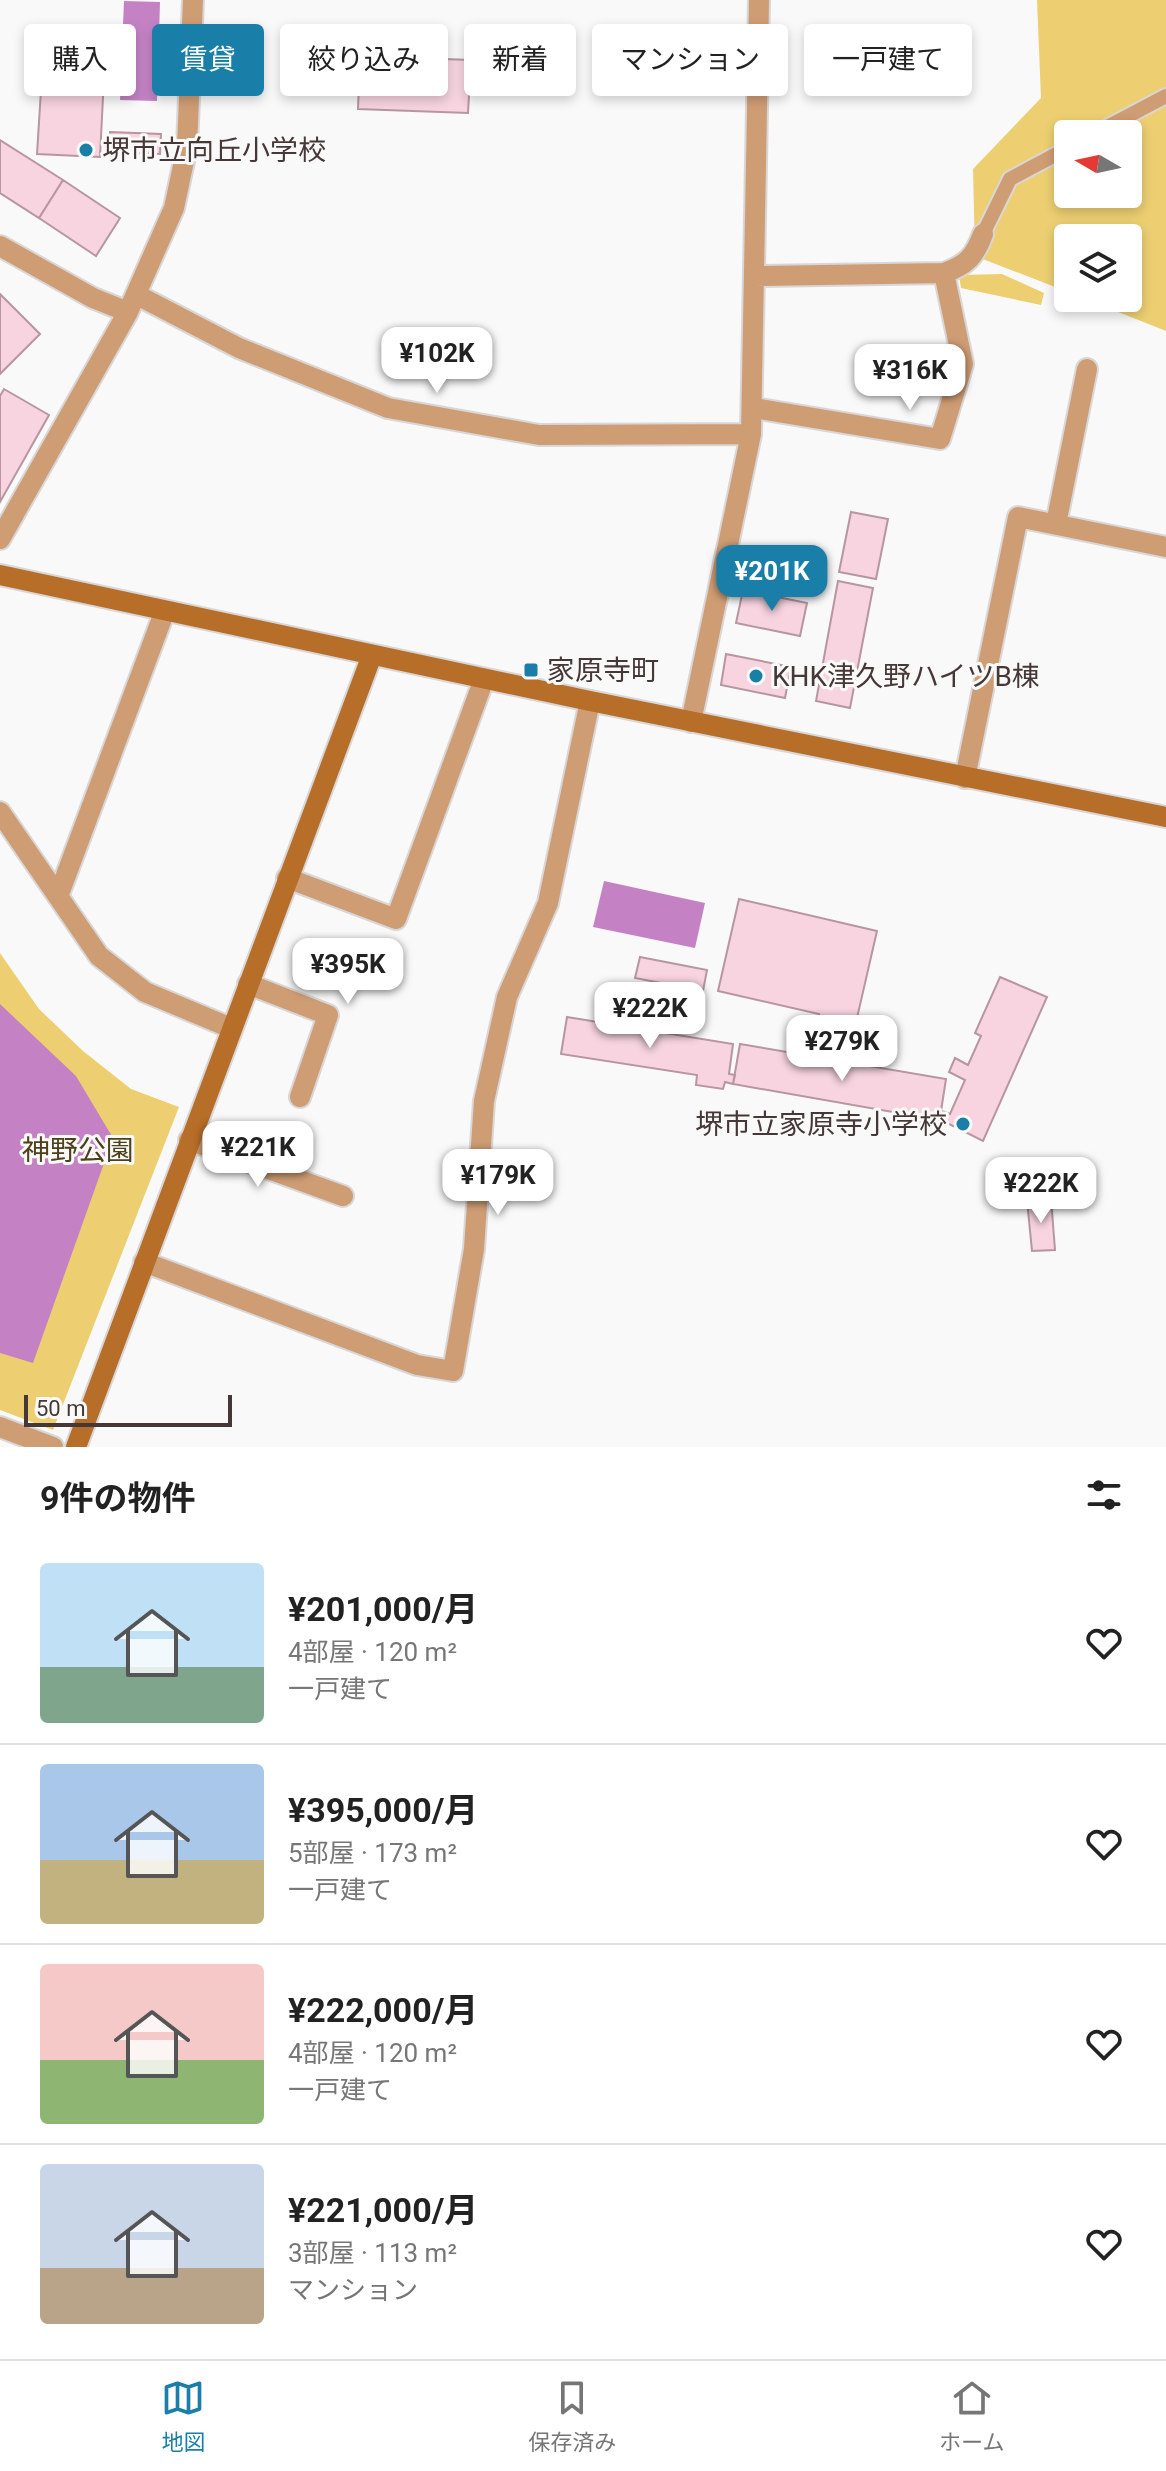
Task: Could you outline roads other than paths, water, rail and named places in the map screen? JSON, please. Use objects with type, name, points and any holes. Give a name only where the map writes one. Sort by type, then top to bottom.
[{"type":"street","points":[[0,539],[132,303],[163,238],[184,172],[193,0]]},
{"type":"street","points":[[691,722],[754,408],[759,0]]},
{"type":"street","points":[[756,276],[944,273],[960,267],[975,256],[983,234]]},
{"type":"street","points":[[0,246],[93,298],[132,303],[388,408],[539,435],[751,434]]},
{"type":"street","points":[[754,408],[940,439],[963,364],[944,273]]},
{"type":"street","points":[[1056,524],[1087,369]]},
{"type":"street","points":[[965,778],[1018,517],[1166,547]]},
{"type":"street","points":[[0,575],[164,613],[1166,817]]},
{"type":"street","points":[[59,894],[164,613]]},
{"type":"street","points":[[76,1447],[372,655]]},
{"type":"street","points":[[287,878],[396,919],[484,679]]},
{"type":"street","points":[[144,1262],[417,1365],[453,1371],[474,1249],[484,1101],[507,997],[551,890],[590,701]]},
{"type":"street","points":[[0,812],[99,956],[145,992],[231,1028]]},
{"type":"street","points":[[248,984],[328,1015],[300,1097]]},
{"type":"street","points":[[189,1140],[343,1196]]},
{"type":"street","points":[[0,1427],[53,1447]]},
{"type":"lane","points":[[1121,120],[1166,96]]},
{"type":"lane","points":[[983,234],[1010,179],[1054,155]]},
{"type":"place","name":"堺市立向丘小学校","points":[[86,150]]},
{"type":"place","name":"家原寺町","points":[[531,670]]},
{"type":"place","name":"KHK津久野ハイツB棟","points":[[756,676]]},
{"type":"place","name":"堺市立家原寺小学校","points":[[963,1124]]},
{"type":"park label","name":"神野公園","points":[[78,1150]]}]
